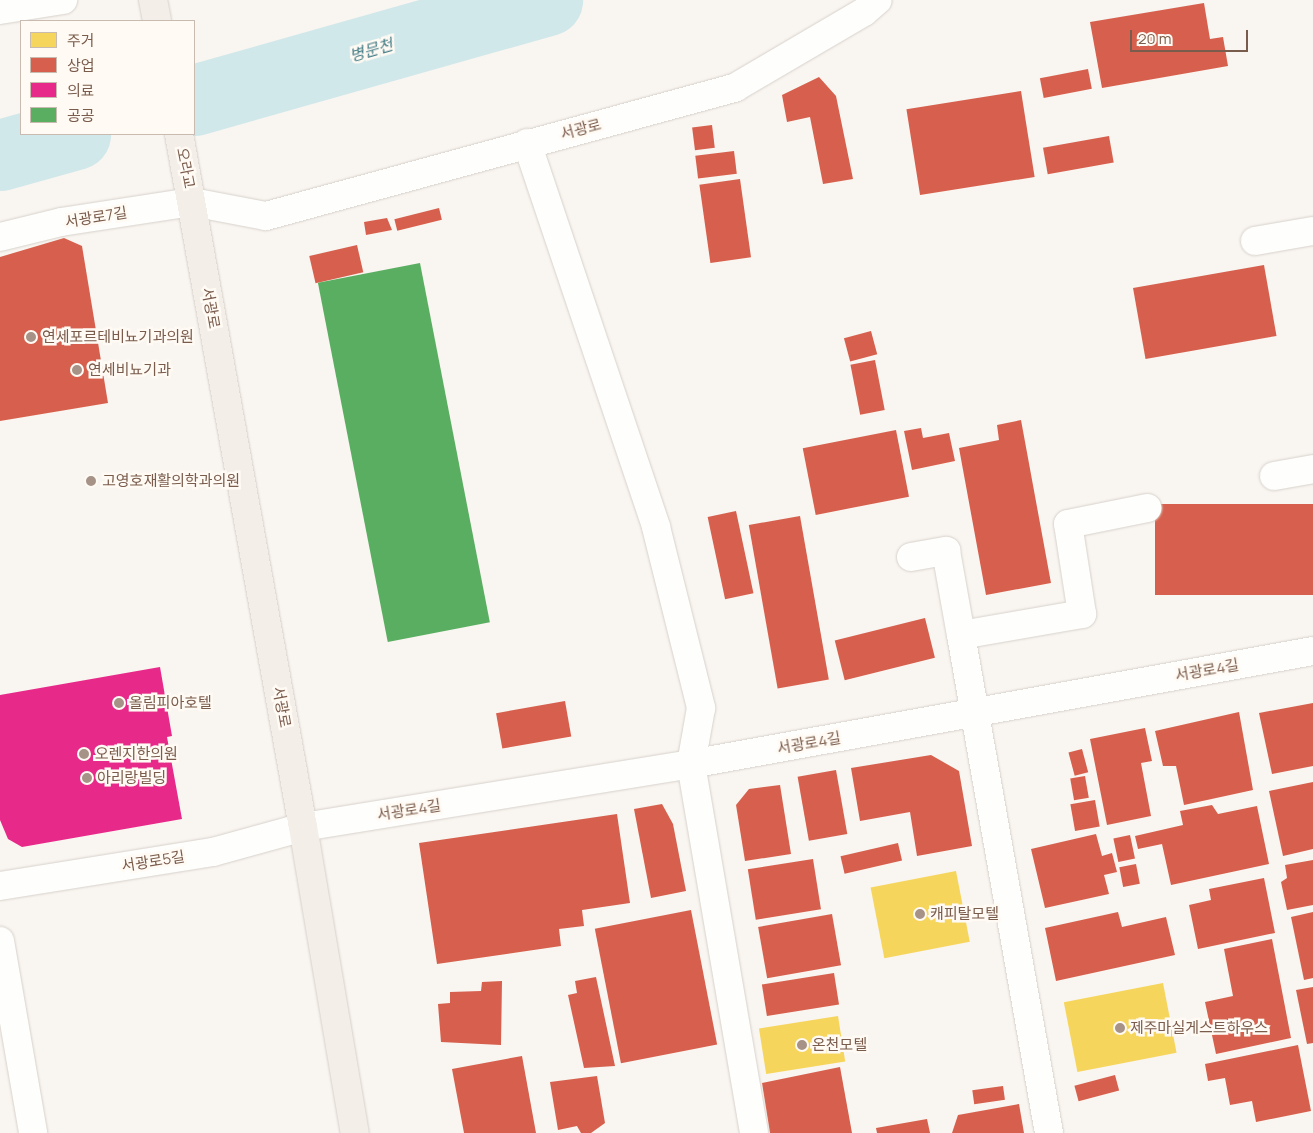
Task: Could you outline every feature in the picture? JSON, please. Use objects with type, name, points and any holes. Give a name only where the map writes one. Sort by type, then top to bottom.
[{"type":"main road","points":[[153,0],[157,20]]},
{"type":"main road","name":"오라교","points":[[179,135],[192,202]]},
{"type":"main road","name":"서광로","points":[[192,202],[303,826],[355,1133]]},
{"type":"street","points":[[0,10],[63,0]]},
{"type":"street","name":"서광로","points":[[192,202],[266,216],[736,87],[864,12],[878,0]]},
{"type":"street","points":[[527,143],[656,526],[701,708],[691,764],[754,1133]]},
{"type":"street","name":"서광로7길","points":[[0,237],[61,222],[192,202]]},
{"type":"street","points":[[1255,241],[1313,231]]},
{"type":"street","points":[[1274,476],[1313,469]]},
{"type":"street","points":[[961,635],[1082,614],[1068,524],[1147,508]]},
{"type":"street","points":[[911,557],[946,551],[1049,1133]]},
{"type":"street","name":"서광로4길","points":[[303,826],[691,764],[1313,651]]},
{"type":"street","name":"서광로5길","points":[[0,886],[213,852],[303,826]]},
{"type":"street","points":[[0,941],[33,1133]]},
{"type":"building: 주거","name":"캐피탈모텔","points":[[956,871],[970,942],[884,958],[871,888]]},
{"type":"building: 주거","name":"제주마실게스트하우스","points":[[1163,983],[1177,1053],[1077,1072],[1064,1002]]},
{"type":"building: 주거","name":"온천모텔","points":[[838,1016],[845,1061],[766,1074],[759,1029]]},
{"type":"building: 상업","points":[[1204,3],[1210,39],[1223,37],[1228,66],[1102,88],[1090,22]]},
{"type":"building: 상업","points":[[1088,69],[1092,89],[1044,98],[1040,78]]},
{"type":"building: 상업","points":[[819,77],[836,96],[853,179],[823,184],[810,117],[787,122],[782,95]]},
{"type":"building: 상업","points":[[1021,91],[1035,177],[920,195],[906,109]]},
{"type":"building: 상업","points":[[712,125],[715,148],[695,150],[692,127]]},
{"type":"building: 상업","points":[[1109,136],[1114,163],[1048,174],[1043,148]]},
{"type":"building: 상업","points":[[734,151],[737,174],[698,179],[695,156]]},
{"type":"building: 상업","points":[[740,179],[751,257],[710,263],[699,185]]},
{"type":"building: 상업","points":[[439,208],[442,220],[397,231],[394,219]]},
{"type":"building: 상업","points":[[387,218],[392,230],[366,235],[364,222]]},
{"type":"building: 상업","points":[[64,238],[82,246],[108,403],[0,421],[0,257]]},
{"type":"building: 상업","points":[[357,245],[363,272],[316,283],[309,256]]},
{"type":"building: 상업","points":[[1264,265],[1277,336],[1146,359],[1133,288]]},
{"type":"building: 상업","points":[[871,331],[877,354],[850,361],[844,338]]},
{"type":"building: 상업","points":[[875,360],[885,410],[860,415],[850,365]]},
{"type":"building: 상업","points":[[1021,420],[1051,583],[986,595],[959,448],[999,440],[997,425]]},
{"type":"building: 상업","points":[[921,428],[923,438],[949,433],[955,461],[912,470],[904,431]]},
{"type":"building: 상업","points":[[896,430],[909,497],[816,515],[803,448]]},
{"type":"building: 상업","points":[[1155,504],[1313,504],[1313,595],[1155,595]]},
{"type":"building: 상업","points":[[736,511],[753,593],[725,599],[708,517]]},
{"type":"building: 상업","points":[[800,516],[829,679],[778,689],[749,525]]},
{"type":"building: 상업","points":[[925,618],[935,658],[845,680],[835,640]]},
{"type":"building: 상업","points":[[565,701],[571,736],[502,749],[496,713]]},
{"type":"building: 상업","points":[[1313,703],[1313,766],[1272,774],[1259,713]]},
{"type":"building: 상업","points":[[1239,712],[1253,790],[1184,805],[1176,766],[1163,766],[1155,731]]},
{"type":"building: 상업","points":[[1145,728],[1152,761],[1141,763],[1151,816],[1107,825],[1090,739]]},
{"type":"building: 상업","points":[[1082,749],[1088,772],[1075,776],[1068,753]]},
{"type":"building: 상업","points":[[931,755],[959,771],[972,846],[917,856],[910,812],[860,821],[851,768]]},
{"type":"building: 상업","points":[[836,770],[847,834],[809,841],[798,777]]},
{"type":"building: 상업","points":[[1085,776],[1089,798],[1074,800],[1070,779]]},
{"type":"building: 상업","points":[[1313,782],[1313,849],[1283,856],[1269,791]]},
{"type":"building: 상업","points":[[780,785],[791,854],[745,861],[736,805],[749,789]]},
{"type":"building: 상업","points":[[1095,800],[1100,827],[1075,831],[1070,804]]},
{"type":"building: 상업","points":[[662,804],[673,824],[686,891],[651,898],[634,809]]},
{"type":"building: 상업","points":[[1212,805],[1218,814],[1257,806],[1269,864],[1171,885],[1162,844],[1138,849],[1135,836],[1183,825],[1180,811]]},
{"type":"building: 상업","points":[[617,814],[630,903],[582,910],[584,926],[559,929],[561,946],[437,964],[419,843]]},
{"type":"building: 상업","points":[[1096,834],[1102,856],[1112,853],[1117,872],[1104,875],[1109,894],[1045,908],[1031,849]]},
{"type":"building: 상업","points":[[1130,835],[1135,858],[1118,862],[1113,839]]},
{"type":"building: 상업","points":[[898,843],[902,861],[845,874],[841,856]]},
{"type":"building: 상업","points":[[813,859],[821,909],[756,920],[748,869]]},
{"type":"building: 상업","points":[[1313,860],[1313,905],[1287,910],[1281,882],[1287,878],[1285,865]]},
{"type":"building: 상업","points":[[1136,864],[1140,884],[1123,887],[1119,867]]},
{"type":"building: 상업","points":[[1264,878],[1275,933],[1198,949],[1189,905],[1211,900],[1209,889]]},
{"type":"building: 상업","points":[[691,910],[717,1044],[621,1063],[595,929]]},
{"type":"building: 상업","points":[[1118,912],[1122,927],[1166,917],[1175,955],[1056,981],[1045,928]]},
{"type":"building: 상업","points":[[1313,912],[1313,978],[1304,980],[1291,917]]},
{"type":"building: 상업","points":[[832,914],[841,965],[767,978],[758,927]]},
{"type":"building: 상업","points":[[1272,939],[1291,1038],[1216,1054],[1205,1002],[1233,996],[1224,949]]},
{"type":"building: 상업","points":[[834,973],[839,1005],[767,1016],[762,984]]},
{"type":"building: 상업","points":[[596,977],[615,1066],[584,1068],[568,995],[577,993],[575,981]]},
{"type":"building: 상업","points":[[502,981],[501,1045],[441,1042],[438,1004],[450,1003],[450,992],[481,991],[482,982]]},
{"type":"building: 상업","points":[[1313,987],[1313,1043],[1307,1044],[1296,990]]},
{"type":"building: 상업","points":[[1298,1045],[1311,1111],[1256,1122],[1252,1101],[1230,1105],[1225,1078],[1208,1081],[1205,1064]]},
{"type":"building: 상업","points":[[522,1056],[536,1133],[464,1133],[452,1069]]},
{"type":"building: 상업","points":[[840,1067],[852,1133],[770,1133],[762,1083]]},
{"type":"building: 상업","points":[[1115,1075],[1119,1090],[1079,1101],[1074,1086]]},
{"type":"building: 상업","points":[[597,1076],[605,1123],[591,1133],[581,1133],[577,1126],[558,1130],[550,1082]]},
{"type":"building: 상업","points":[[1003,1086],[1005,1100],[974,1104],[972,1090]]},
{"type":"building: 상업","points":[[1019,1104],[1024,1133],[952,1133],[958,1115]]},
{"type":"building: 상업","points":[[927,1119],[930,1133],[877,1133],[876,1128]]},
{"type":"building: 의료","name":"아리랑빌딩","points":[[160,667],[172,736],[167,737],[182,819],[22,847],[8,839],[0,820],[0,695]]},
{"type":"building: 공공","points":[[420,263],[490,622],[388,642],[318,283]]},
{"type":"waterway","name":"병문천","points":[[195,100],[547,0]]},
{"type":"waterway","name":"병문천","points":[[0,155],[71,135]]},
{"type":"place","name":"연세포르테비뇨기과의원","points":[[31,337]]},
{"type":"place","name":"연세비뇨기과","points":[[77,370]]},
{"type":"place","name":"고영호재활의학과의원","points":[[91,481]]},
{"type":"place","name":"올림피아호텔","points":[[119,703]]},
{"type":"place","name":"오렌지한의원","points":[[84,754]]},
{"type":"place","name":"아리랑빌딩","points":[[87,778]]},
{"type":"place","name":"캐피탈모텔","points":[[920,914]]},
{"type":"place","name":"제주마실게스트하우스","points":[[1120,1028]]},
{"type":"place","name":"온천모텔","points":[[802,1045]]}]
